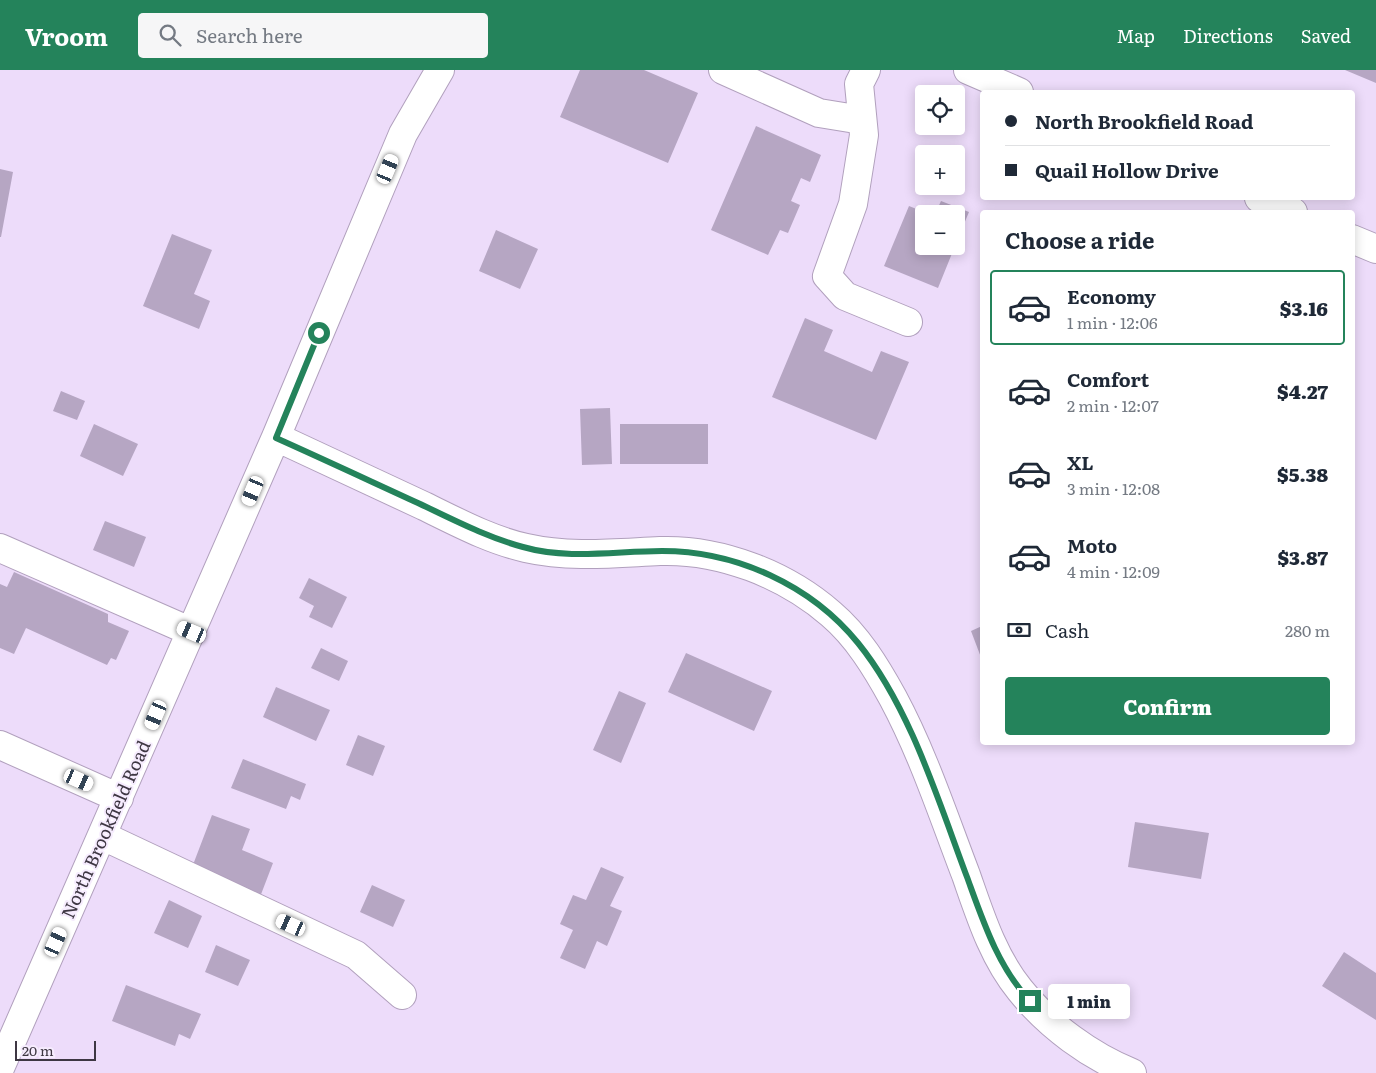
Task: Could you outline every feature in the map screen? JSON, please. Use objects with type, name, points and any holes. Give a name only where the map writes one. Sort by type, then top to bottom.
[{"type":"street","name":"North Brookfield Road","points":[[0,1068],[120,798],[276,438],[403,134],[440,70]]},
{"type":"street","points":[[723,70],[819,113],[862,120]]},
{"type":"street","points":[[866,70],[859,84],[864,135],[853,204],[827,276],[845,296],[908,322]]},
{"type":"street","points":[[968,70],[1014,90]]},
{"type":"street","points":[[1264,200],[1288,210]]},
{"type":"street","points":[[1355,240],[1376,249]]},
{"type":"street","points":[[276,438],[488,536],[526,548],[559,553],[625,554],[662,551],[698,553],[729,559],[762,571],[798,590],[831,614],[858,643],[883,680],[905,722],[935,791],[991,943],[1019,989],[1053,1024],[1088,1050],[1132,1073]]},
{"type":"street","points":[[0,548],[192,632]]},
{"type":"street","points":[[0,745],[120,798]]},
{"type":"street","points":[[103,836],[356,955],[402,994]]},
{"type":"building","points":[[580,70],[644,70],[698,93],[668,163],[560,117]]},
{"type":"building","points":[[1345,70],[1376,70],[1376,83]]},
{"type":"building","points":[[756,126],[821,155],[810,182],[801,178],[791,201],[800,205],[788,233],[780,230],[768,255],[711,230]]},
{"type":"building","points":[[0,169],[13,172],[1,237],[0,237]]},
{"type":"building","points":[[941,201],[951,205],[939,205]]},
{"type":"building","points":[[909,206],[915,208],[915,255],[951,255],[938,288],[884,266]]},
{"type":"building","points":[[965,210],[969,212],[965,222]]},
{"type":"building","points":[[496,230],[538,249],[520,289],[479,271]]},
{"type":"building","points":[[172,234],[212,250],[194,294],[210,301],[199,329],[143,306]]},
{"type":"building","points":[[805,318],[833,330],[824,351],[872,372],[881,351],[909,362],[876,440],[772,397]]},
{"type":"building","points":[[61,391],[85,401],[77,420],[53,411]]},
{"type":"building","points":[[610,408],[612,464],[582,465],[580,409]]},
{"type":"building","points":[[94,424],[138,444],[123,476],[80,456]]},
{"type":"building","points":[[620,424],[708,424],[708,464],[620,464]]},
{"type":"building","points":[[105,521],[146,537],[134,567],[93,550]]},
{"type":"building","points":[[14,572],[108,614],[108,622],[129,631],[116,660],[111,658],[107,665],[26,628],[14,654],[0,648],[0,584],[7,587]]},
{"type":"building","points":[[309,578],[347,597],[332,628],[309,617],[314,606],[299,598]]},
{"type":"building","points":[[980,627],[980,655],[971,631]]},
{"type":"building","points":[[321,648],[348,661],[339,681],[311,668]]},
{"type":"building","points":[[686,653],[772,691],[754,731],[668,692]]},
{"type":"building","points":[[276,687],[330,710],[316,741],[263,717]]},
{"type":"building","points":[[619,691],[646,703],[621,763],[593,750]]},
{"type":"building","points":[[358,735],[385,746],[373,776],[346,765]]},
{"type":"building","points":[[243,759],[306,784],[300,800],[291,796],[286,809],[231,788]]},
{"type":"building","points":[[212,815],[250,829],[242,850],[273,863],[260,897],[191,870]]},
{"type":"building","points":[[1135,822],[1209,833],[1201,879],[1128,867]]},
{"type":"building","points":[[601,867],[624,877],[610,906],[622,911],[607,946],[597,941],[585,969],[560,958],[573,930],[560,924],[573,895],[586,900]]},
{"type":"building","points":[[372,885],[405,900],[393,927],[360,912]]},
{"type":"building","points":[[169,900],[202,916],[188,948],[154,933]]},
{"type":"building","points":[[216,945],[250,960],[238,986],[205,972]]},
{"type":"building","points":[[1344,952],[1376,973],[1376,1020],[1322,986]]},
{"type":"building","points":[[126,985],[201,1014],[190,1039],[179,1034],[175,1046],[112,1021]]},
{"type":"route","points":[[319,333],[276,438],[488,536],[526,548],[559,553],[625,554],[662,551],[698,553],[729,559],[762,571],[798,590],[831,614],[858,643],[883,680],[905,722],[935,791],[991,943],[1019,989],[1030,1001]]}]
